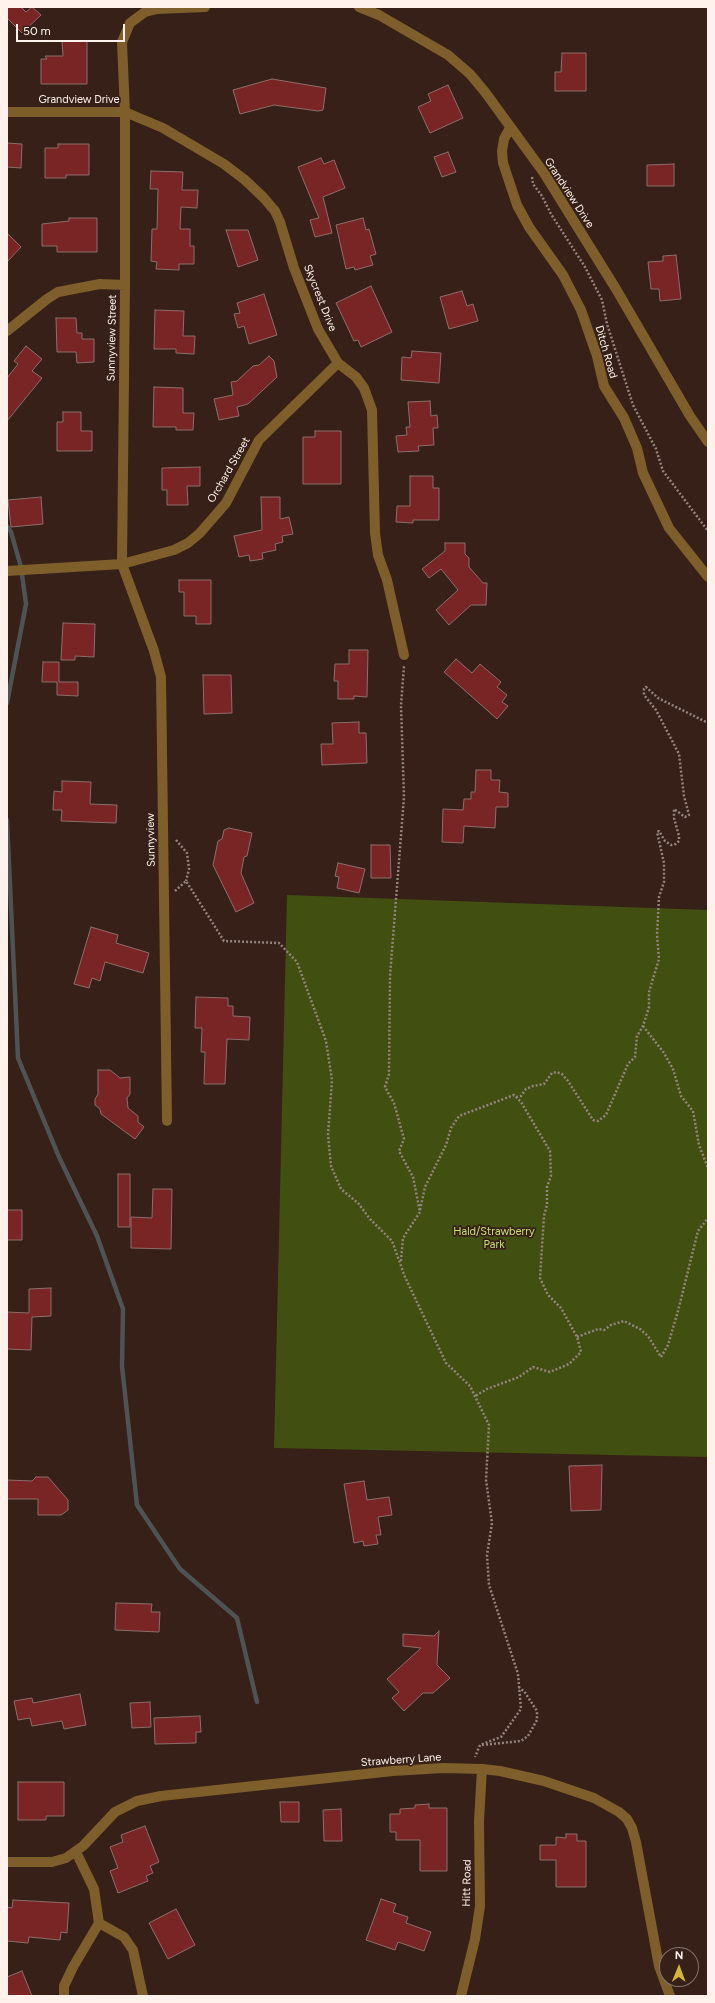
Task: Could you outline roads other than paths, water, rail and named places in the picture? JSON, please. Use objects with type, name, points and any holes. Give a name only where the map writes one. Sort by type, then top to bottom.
[{"type":"street","name":"Grandview Drive","points":[[7,112],[125,112],[122,42],[130,23],[145,12],[156,9],[205,7]]},
{"type":"street","name":"Grandview Drive","points":[[359,7],[379,15],[448,55],[470,74],[485,92],[544,173],[616,289],[690,416],[708,442]]},
{"type":"street","name":"Sunnyview Street","points":[[122,564],[125,112]]},
{"type":"street","name":"Skycrest Drive","points":[[125,112],[163,128],[193,144],[240,176],[263,197],[275,211],[280,222],[294,268],[318,329],[338,363],[356,377],[364,388],[372,410],[375,533],[378,555],[387,580],[404,655]]},
{"type":"street","name":"Ditch Road","points":[[510,128],[504,139],[502,163],[517,205],[529,227],[563,275],[581,310],[604,386],[624,418],[637,448],[642,473],[669,528],[708,577]]},
{"type":"street","points":[[7,331],[58,292],[100,284],[125,285]]},
{"type":"street","name":"Orchard Street","points":[[7,571],[122,564],[174,550],[188,543],[200,533],[226,503],[259,440],[338,363]]},
{"type":"street","name":"Sunnyview","points":[[122,564],[154,651],[161,677],[166,1122]]},
{"type":"street","name":"Strawberry Lane","points":[[7,1862],[52,1862],[66,1858],[76,1852],[114,1812],[137,1801],[161,1796],[393,1771],[482,1768],[508,1772],[563,1787],[594,1798],[619,1812],[627,1819],[632,1828],[636,1842],[660,1966],[670,1996]]},
{"type":"street","name":"Hitt Road","points":[[461,1996],[476,1939],[480,1906],[479,1821],[482,1768]]},
{"type":"street","points":[[64,1996],[64,1986],[73,1967],[100,1923],[94,1889],[76,1852]]},
{"type":"street","points":[[100,1923],[124,1937],[132,1950],[143,1996]]},
{"type":"waterway","points":[[7,526],[11,532],[21,567],[26,604],[7,703]]},
{"type":"waterway","points":[[7,820],[18,1058],[59,1157],[97,1236],[123,1309],[122,1366],[137,1505],[180,1569],[237,1618],[257,1702]]},
{"type":"park label","name":"Hald/Strawberry Park","points":[[494,1238]]}]
